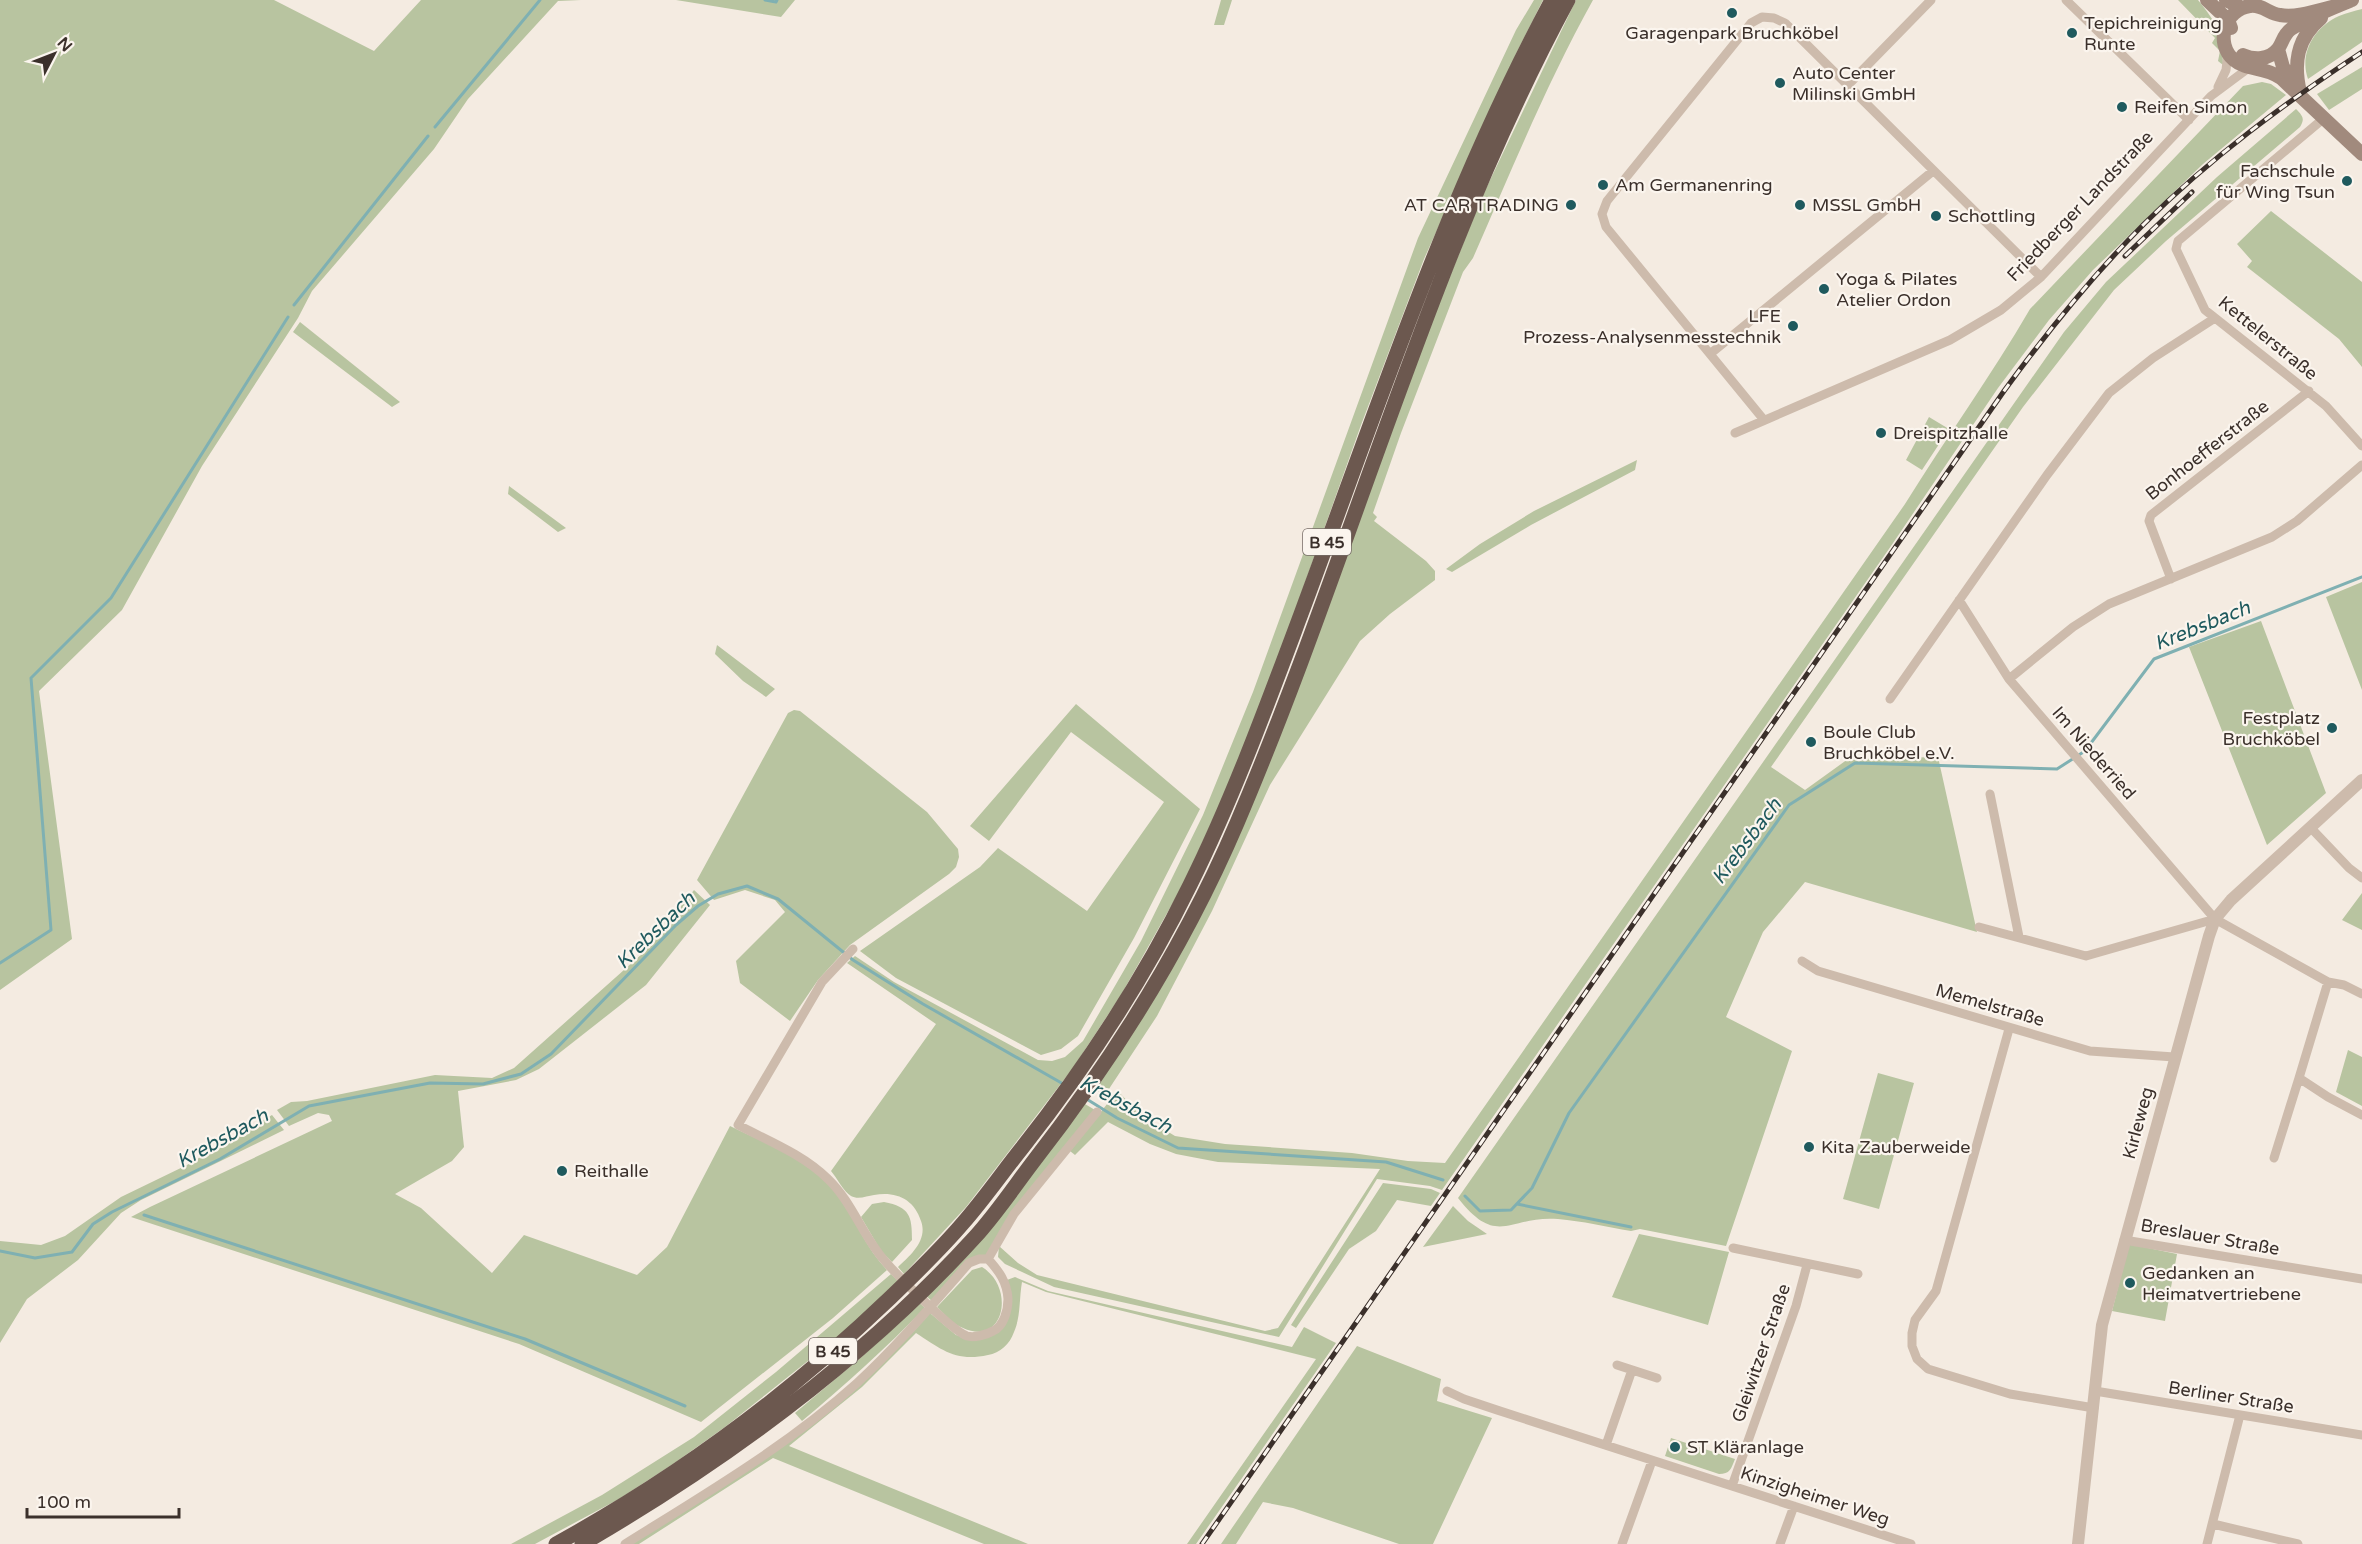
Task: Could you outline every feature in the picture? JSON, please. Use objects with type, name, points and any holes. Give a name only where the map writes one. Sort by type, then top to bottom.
[{"type":"highway","name":"B 45","points":[[556,1544],[624,1505],[732,1432],[849,1338],[962,1224],[1080,1072],[1127,999],[1166,930],[1222,816],[1268,701],[1430,267],[1497,110],[1551,0]]},
{"type":"highway","name":"B 45","points":[[582,1544],[632,1515],[740,1443],[859,1348],[925,1288],[977,1234],[1094,1082],[1182,935],[1236,826],[1446,269],[1511,116],[1568,0]]},
{"type":"main road","points":[[2205,0],[2226,26],[2232,27],[2232,43],[2236,49],[2250,58],[2263,58]]},
{"type":"main road","name":"Friedberger Landstraße","points":[[2226,0],[2242,8],[2259,6],[2273,13],[2289,15],[2336,6]]},
{"type":"main road","name":"Friedberger Landstraße","points":[[2263,58],[2280,44],[2291,29],[2352,0]]},
{"type":"main road","points":[[2301,94],[2295,63],[2300,46],[2309,29],[2336,6]]},
{"type":"main road","points":[[2226,26],[2242,8]]},
{"type":"main road","points":[[2273,13],[2280,22],[2283,67],[2301,94],[2323,119],[2362,154]]},
{"type":"main road","name":"Friedberger Landstraße","points":[[2226,26],[2224,43],[2228,53]]},
{"type":"main road","points":[[2228,53],[2235,61],[2275,74],[2301,94]]},
{"type":"street","points":[[1847,86],[1931,0]]},
{"type":"street","points":[[2066,0],[2189,120]]},
{"type":"street","points":[[1764,420],[1606,227],[1602,214],[1607,201],[1751,23],[1762,16],[1785,23],[2041,277]]},
{"type":"street","name":"Friedberger Landstraße","points":[[1735,433],[1950,340],[2001,310],[2041,277],[2211,96],[2223,81],[2228,53]]},
{"type":"street","name":"Friedberger Landstraße","points":[[2211,96],[2263,58]]},
{"type":"street","name":"Kettelerstraße","points":[[2323,119],[2178,241],[2176,249],[2205,309],[2309,391],[2326,406],[2362,446]]},
{"type":"street","points":[[1710,354],[1933,171]]},
{"type":"street","points":[[1890,699],[2047,475],[2109,393],[2153,358],[2215,318]]},
{"type":"street","name":"Bonhoefferstraße","points":[[2171,579],[2149,521],[2151,515],[2309,391]]},
{"type":"street","points":[[2009,679],[2073,627],[2109,604],[2272,537],[2297,521],[2362,465]]},
{"type":"street","name":"Im Niederried","points":[[1959,600],[2009,679],[2215,919]]},
{"type":"street","name":"Kirleweg","points":[[2079,1543],[2102,1325],[2199,965],[2215,919],[2231,900],[2362,780]]},
{"type":"street","points":[[1990,794],[2019,937]]},
{"type":"street","points":[[2310,827],[2349,868],[2362,878]]},
{"type":"street","points":[[1979,927],[2086,956],[2215,919],[2328,982],[2344,985],[2362,994]]},
{"type":"street","points":[[625,1544],[741,1472],[806,1425],[856,1383],[894,1346],[969,1263],[979,1259],[988,1259],[1000,1272],[1007,1296],[1008,1307],[1005,1318],[996,1330],[984,1335],[969,1337],[945,1320],[878,1254],[841,1192],[822,1173],[797,1156],[738,1125],[822,982],[853,949]]},
{"type":"street","name":"Memelstraße","points":[[1802,961],[1818,971],[2090,1051],[2174,1057]]},
{"type":"street","points":[[2274,1158],[2328,982]]},
{"type":"street","points":[[2009,1029],[1936,1291],[1915,1320],[1912,1346],[1917,1359],[1928,1369],[2010,1394],[2094,1408]]},
{"type":"street","points":[[2299,1078],[2362,1115]]},
{"type":"street","points":[[988,1259],[1014,1214],[1097,1112]]},
{"type":"street","name":"Breslauer Straße","points":[[2124,1240],[2362,1279]]},
{"type":"street","name":"Gleiwitzer Straße","points":[[1733,1248],[1858,1274]]},
{"type":"street","name":"Gleiwitzer Straße","points":[[1732,1486],[1796,1306],[1807,1265]]},
{"type":"street","points":[[1617,1365],[1657,1378]]},
{"type":"street","points":[[1606,1445],[1632,1370]]},
{"type":"street","name":"Kinzigheimer Weg","points":[[1447,1391],[1464,1399],[1652,1461],[1911,1544]]},
{"type":"street","name":"Berliner Straße","points":[[2095,1391],[2362,1435]]},
{"type":"street","points":[[2207,1544],[2240,1415]]},
{"type":"street","points":[[1622,1544],[1652,1461]]},
{"type":"street","points":[[1780,1544],[1794,1506]]},
{"type":"street","points":[[2213,1524],[2298,1544]]},
{"type":"green space","points":[[0,0],[274,0],[374,51],[421,0],[581,0],[558,1],[468,99],[434,149],[312,291],[298,318],[202,466],[122,610],[39,691],[72,939],[0,990]]},
{"type":"green space","points":[[676,0],[795,0],[781,17]]},
{"type":"green space","points":[[1221,0],[1232,0],[1224,25],[1214,25]]},
{"type":"green space","points":[[1534,0],[1543,0],[1516,54],[1424,259],[1361,425],[1263,701],[1241,757],[1184,883],[1121,995],[1073,1068],[966,1207],[904,1274],[898,1267],[917,1247],[922,1235],[921,1221],[914,1207],[903,1198],[890,1194],[860,1198],[851,1196],[831,1171],[936,1024],[847,963],[855,956],[894,982],[1038,1060],[1052,1061],[1065,1057],[1083,1041],[1141,941],[1203,815],[1253,692],[1418,238],[1516,30]]},
{"type":"green space","points":[[1576,0],[1593,0],[1545,95],[1473,258],[1463,272],[1373,513],[1377,517],[1374,521],[1426,561],[1435,571],[1435,580],[1390,614],[1360,641],[1270,785],[1212,911],[1157,1016],[1105,1095],[1095,1090],[1204,907],[1481,199]]},
{"type":"green space","points":[[2178,0],[2198,0],[2210,16],[2220,37],[2223,65],[2218,61],[2220,51],[2212,43],[2215,38]]},
{"type":"green space","points":[[2362,9],[2362,42],[2308,79],[2307,51],[2316,34],[2330,21]]},
{"type":"green space","points":[[2362,67],[2362,89],[2329,110],[2317,94]]},
{"type":"green space","points":[[2262,82],[2271,84],[2286,95],[2203,164],[2093,270],[2049,320],[1998,388],[1891,546],[1442,1190],[1430,1186],[1377,1179],[1279,1337],[1054,1287],[1005,1264],[998,1257],[999,1246],[1018,1263],[1037,1275],[1265,1331],[1278,1328],[1380,1169],[1218,1162],[1176,1154],[1150,1144],[1108,1122],[1075,1155],[1070,1151],[1111,1099],[1118,1091],[1140,1115],[1175,1136],[1225,1144],[1352,1153],[1408,1161],[1445,1163],[1905,504],[2030,309],[2243,86]]},
{"type":"green space","points":[[2296,109],[2303,118],[2300,127],[2166,241],[2114,290],[2023,407],[1771,767],[1805,790],[1848,759],[1938,757],[1977,932],[1805,882],[1763,932],[1726,1017],[1792,1051],[1726,1246],[1640,1229],[1631,1231],[1558,1219],[1541,1219],[1505,1226],[1494,1226],[1484,1222],[1458,1198],[2064,332],[2106,282],[2217,177]]},
{"type":"green space","points":[[2271,211],[2362,282],[2362,367],[2339,339],[2247,267],[2252,261],[2237,244]]},
{"type":"green space","points":[[300,322],[400,402],[392,407],[293,332]]},
{"type":"green space","points":[[1929,417],[1949,429],[1922,470],[1906,460]]},
{"type":"green space","points":[[1637,460],[1635,470],[1531,525],[1452,572],[1446,569],[1480,544],[1534,511]]},
{"type":"green space","points":[[509,486],[566,528],[558,532],[508,494]]},
{"type":"green space","points":[[2362,582],[2362,690],[2326,597]]},
{"type":"green space","points":[[2261,621],[2326,793],[2267,845],[2189,647]]},
{"type":"green space","points":[[717,645],[775,689],[766,697],[743,681],[715,654]]},
{"type":"green space","points":[[1076,704],[1200,809],[1134,938],[1078,1036],[1061,1049],[1041,1055],[896,978],[860,951],[980,867],[998,848],[1087,911],[1164,802],[1071,732],[989,841],[970,826]]},
{"type":"green space","points":[[794,710],[800,711],[927,812],[958,849],[959,857],[956,867],[949,874],[850,945],[818,980],[790,1021],[740,983],[736,961],[785,912],[775,900],[745,890],[714,900],[697,880],[788,713]]},
{"type":"green space","points":[[694,890],[710,905],[646,985],[539,1069],[516,1080],[458,1091],[464,1147],[452,1161],[395,1194],[421,1208],[492,1273],[524,1235],[637,1275],[667,1247],[730,1126],[789,1154],[817,1172],[839,1196],[867,1244],[887,1270],[833,1318],[701,1422],[519,1344],[131,1217],[332,1121],[329,1115],[318,1113],[289,1126],[277,1110],[291,1102],[307,1101],[435,1075],[492,1078],[514,1068],[643,953]]},
{"type":"green space","points":[[2362,893],[2362,930],[2342,920]]},
{"type":"green space","points":[[2348,1050],[2362,1057],[2362,1106],[2336,1092]]},
{"type":"green space","points":[[1878,1073],[1914,1083],[1879,1209],[1843,1199]]},
{"type":"green space","points":[[1085,1104],[1095,1110],[987,1256],[978,1257],[932,1301],[926,1296],[1008,1206]]},
{"type":"green space","points":[[272,1115],[284,1130],[141,1200],[121,1213],[78,1260],[27,1299],[0,1343],[0,1241],[41,1245],[65,1236],[121,1197],[187,1165]]},
{"type":"green space","points":[[1383,1183],[1431,1189],[1440,1193],[1431,1206],[1397,1200],[1376,1231],[1349,1249],[1296,1328],[1291,1325]]},
{"type":"green space","points":[[884,1202],[904,1210],[908,1214],[911,1225],[912,1240],[892,1262],[881,1251],[861,1217],[872,1204]]},
{"type":"green space","points":[[1453,1206],[1468,1221],[1487,1234],[1423,1247]]},
{"type":"green space","points":[[1639,1234],[1729,1252],[1708,1325],[1612,1297]]},
{"type":"green space","points":[[2129,1244],[2177,1254],[2165,1321],[2112,1311]]},
{"type":"green space","points":[[982,1267],[993,1276],[1002,1301],[1001,1312],[996,1323],[988,1329],[977,1332],[955,1324],[937,1307],[972,1270]]},
{"type":"green space","points":[[891,1274],[898,1281],[843,1333],[725,1427],[673,1464],[619,1499],[535,1544],[511,1544],[602,1495],[694,1437],[776,1372]]},
{"type":"green space","points":[[1015,1277],[1048,1291],[1292,1347],[1304,1327],[1336,1343],[1196,1544],[1187,1544],[1316,1359],[1046,1292],[1022,1282],[1016,1326],[1010,1340],[1000,1350],[977,1357],[958,1356],[916,1333],[862,1387],[789,1446],[1028,1544],[984,1544],[773,1458],[639,1544],[632,1544],[860,1385],[930,1313],[956,1335],[969,1339],[1008,1320],[1007,1280]]},
{"type":"green space","points":[[920,1303],[925,1308],[910,1323],[802,1421],[795,1413],[865,1354]]},
{"type":"green space","points":[[1357,1346],[1441,1379],[1437,1401],[1492,1418],[1433,1544],[1399,1544],[1293,1508],[1263,1502],[1236,1544],[1221,1544]]},
{"type":"green space","points":[[1671,1438],[1735,1459],[1730,1470],[1719,1474],[1665,1456]]},
{"type":"waterway","points":[[435,127],[540,0]]},
{"type":"waterway","points":[[765,0],[776,2],[777,0]]},
{"type":"waterway","points":[[294,305],[428,136]]},
{"type":"waterway","points":[[0,963],[51,930],[31,678],[111,598],[288,317]]},
{"type":"waterway","name":"Krebsbach","points":[[1465,1196],[1480,1211],[1511,1210],[1532,1188],[1569,1113],[1789,805],[1855,763],[2057,769],[2085,751],[2154,659],[2362,577]]},
{"type":"waterway","name":"Krebsbach","points":[[0,1251],[35,1258],[72,1252],[93,1224],[112,1212],[220,1159],[309,1106],[430,1083],[483,1084],[521,1074],[551,1054],[676,925],[698,906],[718,894],[747,886],[778,899],[853,960],[923,1004],[1065,1085]]},
{"type":"waterway","name":"Krebsbach","points":[[1085,1098],[1117,1118],[1178,1148],[1386,1162],[1443,1180]]},
{"type":"waterway","points":[[1517,1204],[1631,1227]]},
{"type":"waterway","points":[[144,1215],[525,1339],[685,1406]]},
{"type":"railway","points":[[1202,1544],[2004,391],[2037,347],[2106,264],[2195,176],[2249,132],[2362,52]]},
{"type":"railway","points":[[2125,256],[2192,192]]},
{"type":"place","name":"Garagenpark Bruchköbel","points":[[1732,13]]},
{"type":"place","name":"Tepichreinigung Runte","points":[[2072,33]]},
{"type":"place","name":"Auto Center Milinski GmbH","points":[[1780,83]]},
{"type":"place","name":"Reifen Simon","points":[[2122,107]]},
{"type":"place","name":"Fachschule für Wing Tsun","points":[[2347,181]]},
{"type":"place","name":"Am Germanenring","points":[[1603,185]]},
{"type":"place","name":"AT CAR TRADING","points":[[1571,205]]},
{"type":"place","name":"MSSL GmbH","points":[[1800,205]]},
{"type":"place","name":"Schottling","points":[[1936,216]]},
{"type":"place","name":"Yoga & Pilates Atelier Ordon","points":[[1824,289]]},
{"type":"place","name":"LFE Prozess-Analysenmesstechnik","points":[[1793,326]]},
{"type":"place","name":"Dreispitzhalle","points":[[1881,433]]},
{"type":"place","name":"Festplatz Bruchköbel","points":[[2332,728]]},
{"type":"place","name":"Boule Club Bruchköbel e.V.","points":[[1811,742]]},
{"type":"place","name":"Kita Zauberweide","points":[[1809,1147]]},
{"type":"place","name":"Reithalle","points":[[562,1171]]},
{"type":"place","name":"Gedanken an Heimatvertriebene","points":[[2130,1283]]},
{"type":"place","name":"ST Kläranlage","points":[[1675,1447]]}]
